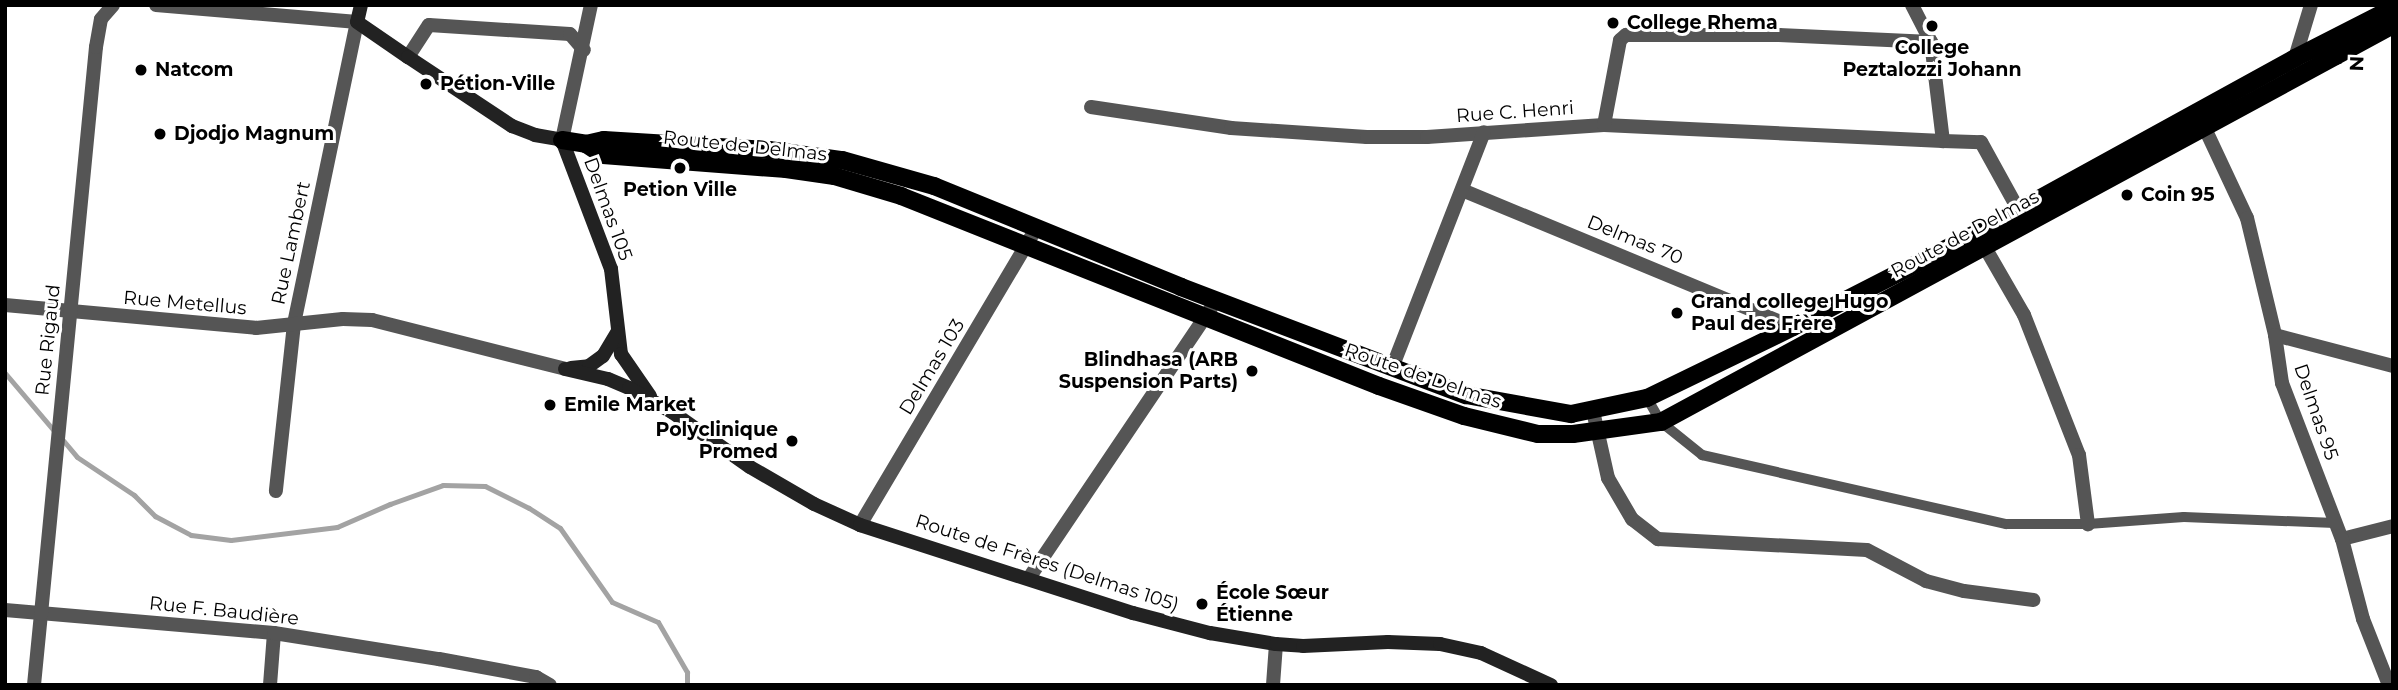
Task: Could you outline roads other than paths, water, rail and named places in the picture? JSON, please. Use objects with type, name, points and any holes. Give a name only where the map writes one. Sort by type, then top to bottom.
[{"type":"main road","name":"Rue Lambert","points":[[357,22],[361,5]]},
{"type":"main road","name":"Route de Delmas","points":[[586,144],[603,155],[773,167],[834,176],[901,196],[1379,386],[1464,416],[1538,433],[1597,432],[1661,422],[2201,119],[2295,58],[2393,8]]},
{"type":"main road","name":"Route de Delmas","points":[[357,22],[512,126],[535,135],[586,144],[604,140],[741,148],[842,160],[934,186],[1181,287],[1217,298],[1392,368],[1478,397],[1571,415],[1647,398],[1793,327],[1981,241],[2018,209],[2393,25]]},
{"type":"main road","name":"Delmas 105","points":[[562,140],[611,269],[621,354],[656,403]]},
{"type":"main road","points":[[565,369],[589,366],[603,356],[617,333]]},
{"type":"main road","name":"Route de Frères (Delmas 105)","points":[[565,369],[608,379],[656,403],[750,467],[814,504],[860,525],[1133,613],[1210,633],[1276,644],[1440,644],[1481,653],[1551,685]]},
{"type":"street","name":"Rue Rigaud","points":[[34,685],[96,47],[101,19],[113,5]]},
{"type":"street","points":[[156,5],[357,22]]},
{"type":"street","points":[[562,140],[584,50],[591,5]]},
{"type":"street","points":[[1912,5],[1931,41],[1942,141]]},
{"type":"street","points":[[2295,58],[2311,5]]},
{"type":"street","name":"Rue Lambert","points":[[276,491],[294,324],[357,22]]},
{"type":"street","points":[[408,57],[429,25],[570,34],[584,50]]},
{"type":"street","points":[[1604,125],[1620,40],[1626,35],[1779,34],[1931,41]]},
{"type":"street","name":"Rue C. Henri","points":[[1091,107],[1231,128],[1367,137],[1427,137],[1604,125],[1981,142],[2018,209]]},
{"type":"street","name":"Delmas 95","points":[[2201,119],[2246,218],[2275,335],[2282,383],[2342,539],[2363,619],[2389,685]]},
{"type":"street","points":[[1392,368],[1484,132]]},
{"type":"street","name":"Delmas 70","points":[[1462,190],[1793,327]]},
{"type":"street","name":"Delmas 103","points":[[860,525],[1036,228]]},
{"type":"street","points":[[1981,241],[2024,315],[2079,455],[2088,524]]},
{"type":"street","points":[[1029,578],[1217,298]]},
{"type":"street","name":"Rue Metellus","points":[[7,305],[256,328],[343,319],[372,320],[565,369]]},
{"type":"street","points":[[2275,335],[2393,366]]},
{"type":"street","points":[[1593,411],[1608,478],[1632,519],[1658,539],[1867,550],[1926,581],[1964,591],[2033,600]]},
{"type":"street","points":[[2342,539],[2393,526]]},
{"type":"street","name":"Rue F. Baudière","points":[[5,610],[274,633],[536,677],[550,685]]},
{"type":"street","points":[[270,685],[274,633]]},
{"type":"street","points":[[1273,685],[1276,644]]},
{"type":"lane","points":[[1647,398],[1661,422],[1703,455],[2006,524],[2088,524],[2184,517],[2335,523]]},
{"type":"waterway","points":[[5,373],[55,432]]},
{"type":"waterway","points":[[62,439],[77,457],[134,495],[155,516],[191,535],[231,540],[337,527],[443,485],[485,486],[529,508],[560,528],[612,602],[658,622],[687,672],[687,685]]},
{"type":"place","name":"College Rhema","points":[[1613,23]]},
{"type":"place","name":"College Peztalozzi Johann","points":[[1932,26]]},
{"type":"place","name":"Natcom","points":[[141,70]]},
{"type":"place","name":"Pétion-Ville","points":[[426,84]]},
{"type":"place","name":"Djodjo Magnum","points":[[160,134]]},
{"type":"place","name":"Petion Ville","points":[[680,168]]},
{"type":"place","name":"Coin 95","points":[[2127,195]]},
{"type":"place","name":"Grand college Hugo Paul des Frère","points":[[1677,313]]},
{"type":"place","name":"Blindhasa (ARB Suspension Parts)","points":[[1252,371]]},
{"type":"place","name":"Emile Market","points":[[550,405]]},
{"type":"place","name":"Polyclinique Promed","points":[[792,441]]},
{"type":"place","name":"École Sœur Étienne","points":[[1202,604]]}]
